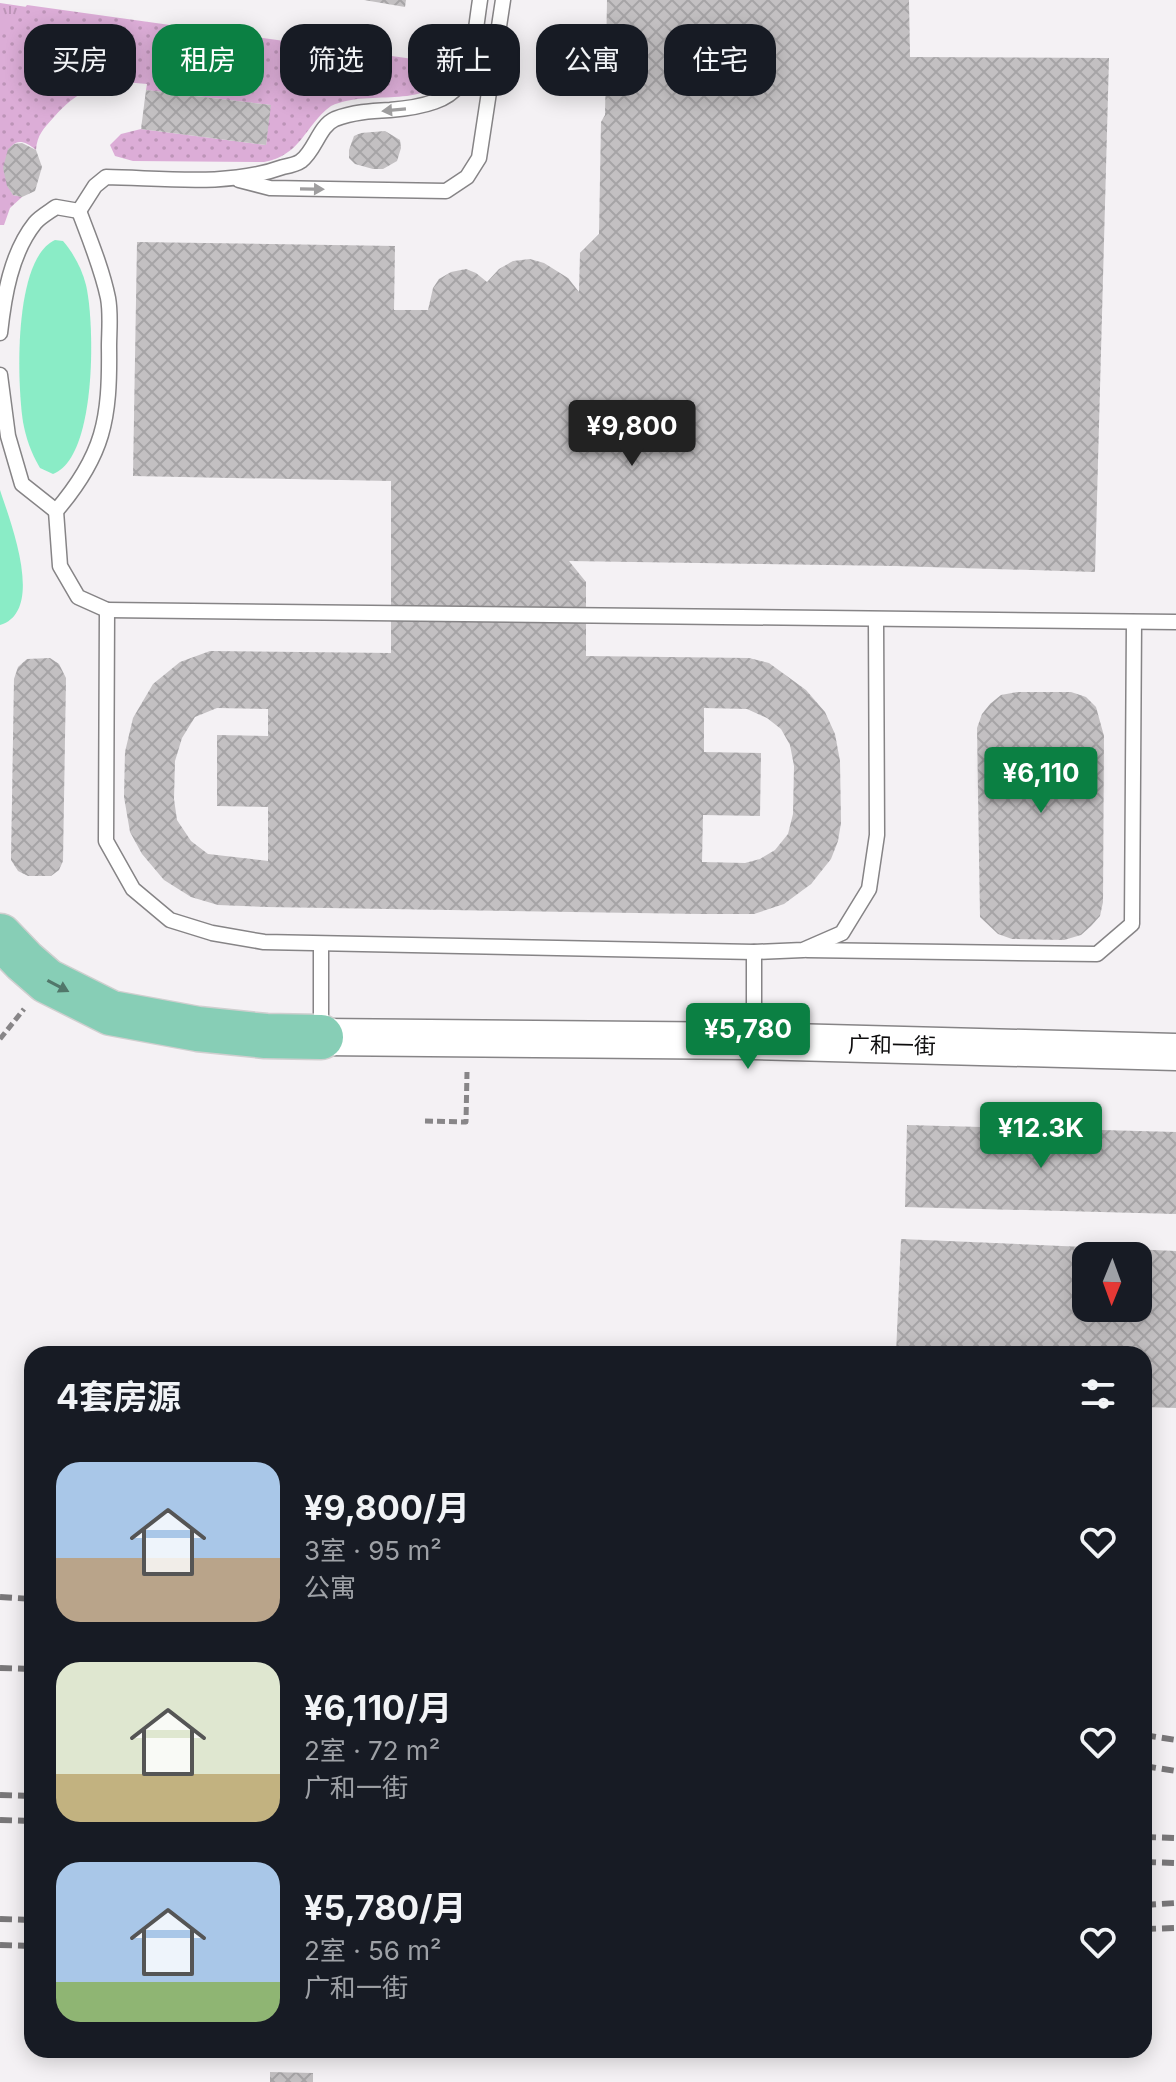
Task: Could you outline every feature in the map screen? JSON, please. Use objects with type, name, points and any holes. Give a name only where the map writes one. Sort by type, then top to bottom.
[{"type":"main road","points":[[0,936],[47,981],[111,1013],[198,1029],[266,1036],[321,1037]]},
{"type":"street","name":"广和一街","points":[[321,1037],[754,1041],[1176,1052]]},
{"type":"lane","points":[[79,211],[95,186],[106,177],[235,179],[277,170],[301,161],[331,120],[354,113],[422,107],[446,99],[463,81],[470,68],[480,0]]},
{"type":"lane","points":[[235,179],[270,188],[446,191],[467,177],[479,158],[503,0]]},
{"type":"lane","points":[[0,333],[5,294],[20,249],[36,221],[56,207],[79,211]]},
{"type":"lane","points":[[79,211],[109,301],[110,391],[101,436],[91,464],[56,511],[60,566],[78,597],[107,610],[1176,622]]},
{"type":"lane","points":[[0,375],[8,436],[22,484],[56,511]]},
{"type":"lane","points":[[107,610],[106,841],[133,889],[170,920],[212,933],[264,942],[754,952],[1097,954],[1132,924],[1134,622]]},
{"type":"lane","points":[[803,950],[842,933],[869,889],[877,835],[876,620]]},
{"type":"lane","points":[[321,944],[321,1037]]},
{"type":"lane","points":[[754,952],[754,1041]]},
{"type":"path","points":[[425,1121],[466,1122],[467,1038]]},
{"type":"green space","points":[[0,3],[27,7],[0,39]]},
{"type":"green space","points":[[27,5],[163,24],[152,24],[152,91],[146,90],[147,84],[136,84],[136,24],[24,24],[24,96],[78,96],[44,128],[36,150],[26,143],[18,142],[12,146],[7,163],[9,185],[13,195],[22,197],[10,208],[4,225],[0,225],[0,38]]},
{"type":"green space","points":[[264,38],[280,40],[280,96],[392,96],[392,56],[408,58],[408,95],[364,98],[331,106],[287,153],[264,162],[133,161],[115,156],[110,145],[121,134],[141,129],[266,145],[270,105],[196,96],[264,96]]},
{"type":"shaded area","points":[[55,240],[63,241],[67,246],[84,279],[89,303],[91,357],[85,417],[78,443],[67,463],[53,474],[40,468],[26,434],[21,404],[19,352],[31,271],[41,252]]},
{"type":"shaded area","points":[[0,490],[17,543],[23,584],[21,602],[14,616],[0,625]]},
{"type":"building","points":[[364,0],[406,0],[405,7]]},
{"type":"building","points":[[607,0],[909,0],[910,57],[1109,58],[1095,572],[569,561],[586,582],[586,656],[749,658],[769,663],[806,690],[825,712],[835,734],[840,761],[841,823],[838,841],[831,859],[811,884],[784,904],[754,914],[701,914],[267,907],[218,905],[191,897],[164,880],[142,854],[130,832],[124,797],[125,752],[133,718],[153,684],[180,662],[210,651],[391,653],[391,481],[133,476],[137,242],[395,246],[394,310],[428,310],[433,288],[439,279],[451,272],[466,269],[487,282],[499,269],[513,261],[530,259],[544,263],[568,278],[579,292],[580,253],[599,234],[601,122],[605,115],[605,96],[648,96],[648,24],[607,24]],"holes":[[[217,708],[268,709],[268,736],[217,735],[217,806],[268,807],[268,861],[208,854],[191,841],[177,820],[175,761],[182,738],[195,717]],[[704,708],[747,709],[781,729],[790,745],[794,766],[793,814],[788,834],[775,850],[760,859],[745,863],[702,862],[703,815],[760,816],[761,753],[704,752]]]},
{"type":"building","points":[[146,90],[152,91],[152,96],[196,96],[271,105],[266,145],[141,129]]},
{"type":"building","points":[[385,131],[400,140],[397,161],[383,169],[373,169],[355,164],[349,158],[354,136]]},
{"type":"building","points":[[22,143],[36,150],[42,167],[35,191],[22,197],[13,195],[7,186],[3,168],[8,149]]},
{"type":"building","points":[[50,658],[59,664],[66,678],[63,861],[59,870],[51,876],[28,876],[18,871],[11,860],[14,679],[18,667],[27,659]]},
{"type":"building","points":[[1071,692],[1086,697],[1096,707],[1104,736],[1103,902],[1100,916],[1091,926],[1081,935],[1064,940],[1012,939],[998,934],[980,917],[977,728],[990,704],[1001,695]]},
{"type":"building","points":[[907,1125],[1176,1132],[1176,1214],[905,1207]]},
{"type":"building","points":[[901,1239],[1072,1246],[1072,1322],[1152,1322],[1152,1250],[1176,1251],[1176,1408],[1152,1407],[1152,1346],[896,1346]]},
{"type":"building","points":[[270,2072],[313,2073],[313,2082],[270,2082]]},
{"type":"railway","points":[[0,1597],[24,1598]]},
{"type":"railway","points":[[0,1668],[24,1669]]},
{"type":"railway","points":[[1152,1736],[1176,1740]]},
{"type":"railway","points":[[1152,1767],[1176,1771]]},
{"type":"railway","points":[[0,1795],[24,1796]]},
{"type":"railway","points":[[0,1820],[24,1821]]},
{"type":"railway","points":[[1152,1837],[1176,1838]]},
{"type":"railway","points":[[1152,1862],[1176,1863]]},
{"type":"railway","points":[[1152,1904],[1176,1903]]},
{"type":"railway","points":[[0,1919],[24,1920]]},
{"type":"railway","points":[[1152,1929],[1176,1928]]},
{"type":"railway","points":[[0,1945],[24,1946]]}]
